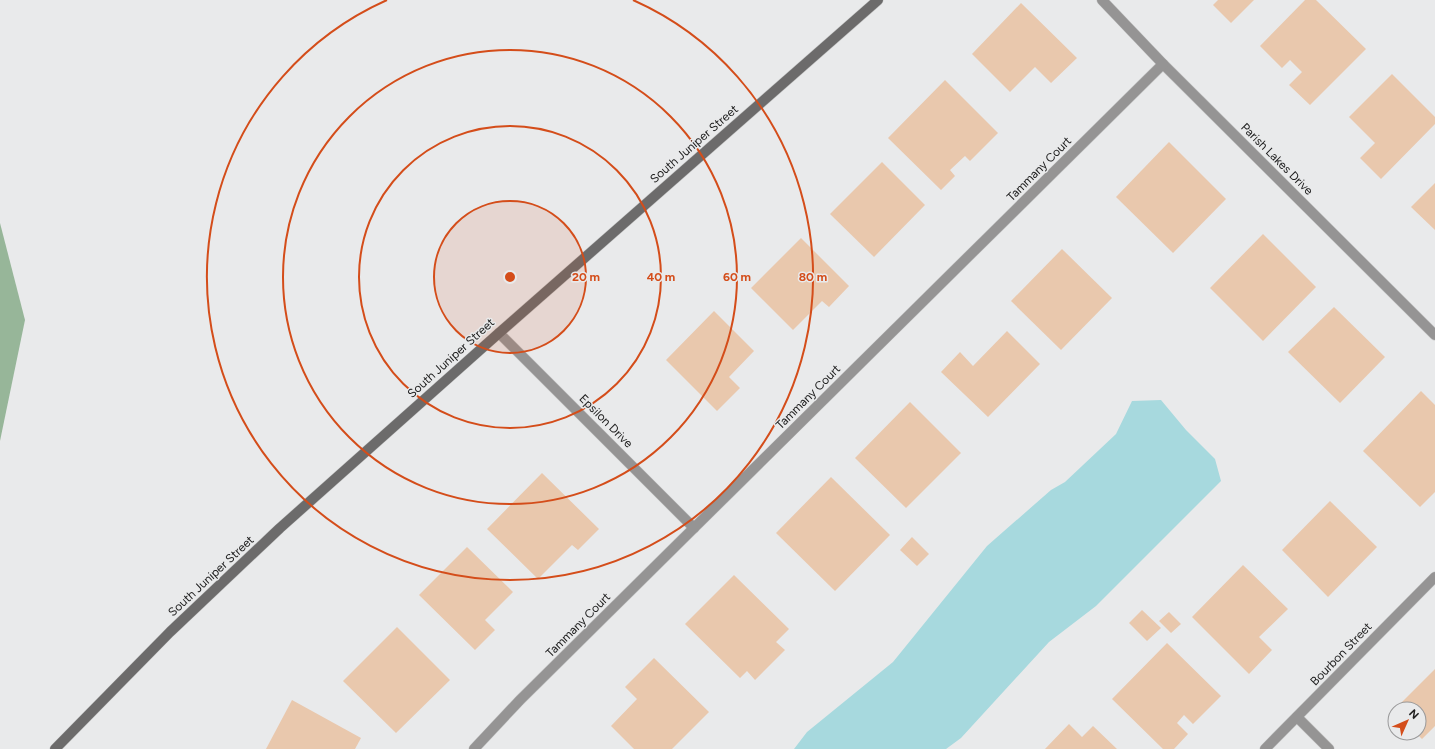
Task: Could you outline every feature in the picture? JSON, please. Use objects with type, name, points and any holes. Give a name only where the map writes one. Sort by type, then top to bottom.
[{"type":"street","name":"South Juniper Street","points":[[55,749],[170,632],[286,523],[499,333],[878,0]]},
{"type":"street","name":"Parish Lakes Drive","points":[[1102,0],[1163,64],[1435,335]]},
{"type":"street","name":"Tammany Court","points":[[474,749],[520,700],[1163,64]]},
{"type":"street","name":"Epsilon Drive","points":[[499,333],[694,528]]},
{"type":"street","name":"Bourbon Street","points":[[1265,749],[1435,577]]},
{"type":"street","points":[[1297,717],[1329,749]]},
{"type":"green space","points":[[0,223],[25,320],[0,441]]},
{"type":"water","points":[[1161,400],[1186,430],[1215,459],[1221,481],[1096,606],[1049,642],[961,738],[946,749],[794,749],[807,732],[893,662],[987,546],[1051,490],[1065,482],[1116,434],[1132,401]]},
{"type":"building","points":[[1218,0],[1254,0],[1231,23],[1213,5]]},
{"type":"building","points":[[1305,0],[1316,0],[1366,49],[1310,105],[1289,85],[1302,72],[1290,60],[1282,68],[1260,46]]},
{"type":"building","points":[[1021,3],[1077,58],[1051,83],[1035,67],[1010,92],[972,54]]},
{"type":"building","points":[[1392,74],[1435,117],[1435,124],[1381,179],[1360,158],[1375,143],[1349,117]]},
{"type":"building","points":[[945,80],[998,133],[970,161],[965,156],[950,170],[955,176],[941,190],[888,138]]},
{"type":"building","points":[[1169,142],[1226,199],[1173,253],[1116,197]]},
{"type":"building","points":[[882,162],[925,205],[874,257],[830,214]]},
{"type":"building","points":[[1435,183],[1435,230],[1411,207]]},
{"type":"building","points":[[1263,234],[1316,287],[1263,341],[1210,288]]},
{"type":"building","points":[[801,238],[849,286],[829,307],[822,301],[793,330],[751,288]]},
{"type":"building","points":[[1062,249],[1112,298],[1061,350],[1011,301]]},
{"type":"building","points":[[1334,307],[1385,357],[1340,403],[1288,352]]},
{"type":"building","points":[[714,311],[754,351],[729,377],[740,388],[717,411],[666,360]]},
{"type":"building","points":[[1007,331],[1040,364],[988,417],[941,372],[960,352],[973,366]]},
{"type":"building","points":[[1421,391],[1435,405],[1435,492],[1420,507],[1363,451]]},
{"type":"building","points":[[910,402],[961,453],[906,508],[855,458]]},
{"type":"building","points":[[542,473],[599,529],[578,550],[572,545],[538,579],[487,529]]},
{"type":"building","points":[[831,477],[890,535],[835,591],[776,533]]},
{"type":"building","points":[[1330,501],[1377,547],[1328,597],[1282,550]]},
{"type":"building","points":[[912,537],[929,554],[917,566],[900,550]]},
{"type":"building","points":[[467,547],[513,592],[485,620],[495,630],[475,650],[419,595]]},
{"type":"building","points":[[1243,565],[1288,609],[1259,637],[1272,650],[1249,674],[1192,617]]},
{"type":"building","points":[[734,575],[789,629],[776,642],[785,650],[755,680],[747,671],[740,678],[685,624]]},
{"type":"building","points":[[1142,610],[1161,628],[1147,641],[1129,623]]},
{"type":"building","points":[[1169,612],[1181,624],[1171,633],[1159,621]]},
{"type":"building","points":[[397,627],[450,680],[396,733],[343,681]]},
{"type":"building","points":[[1167,643],[1221,696],[1193,724],[1184,715],[1177,723],[1188,734],[1174,749],[1163,749],[1112,699]]},
{"type":"building","points":[[654,658],[709,712],[672,749],[634,749],[611,726],[637,699],[625,687]]},
{"type":"building","points":[[1435,669],[1435,726],[1427,734],[1427,701],[1403,701]]},
{"type":"building","points":[[292,700],[361,738],[355,749],[266,749]]},
{"type":"building","points":[[1069,724],[1082,737],[1093,726],[1117,749],[1045,749]]}]
